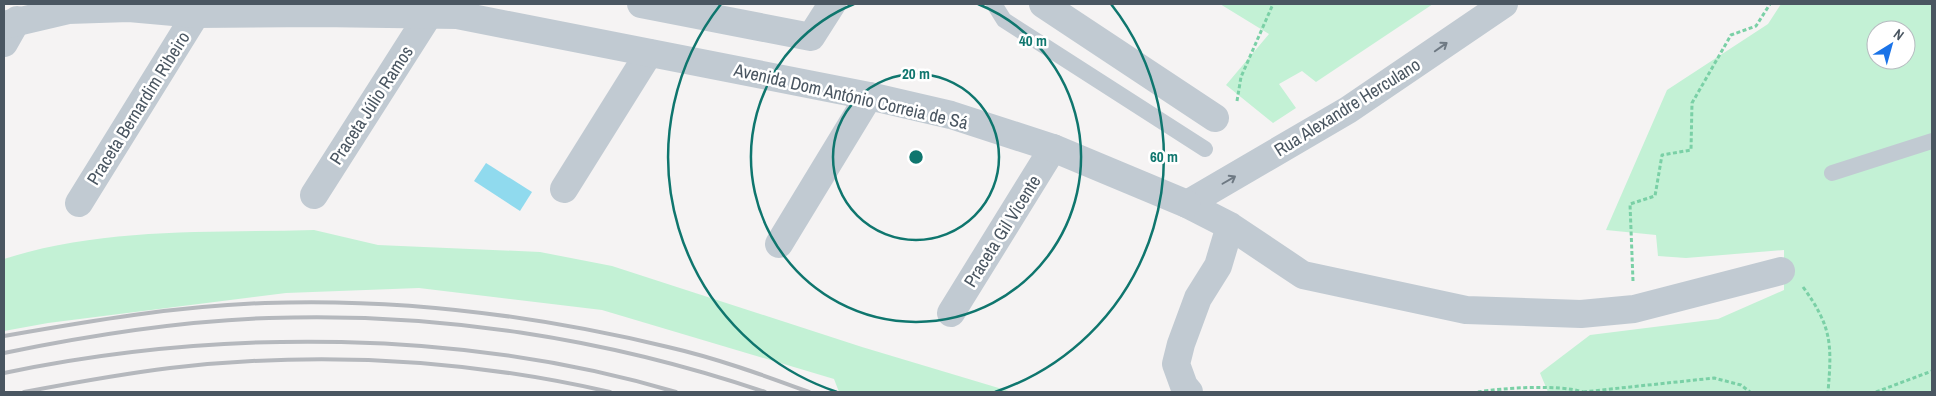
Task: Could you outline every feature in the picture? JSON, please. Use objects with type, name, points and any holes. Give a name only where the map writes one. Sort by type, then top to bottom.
[{"type":"street","points":[[641,4],[811,37],[832,4]]},
{"type":"street","points":[[1043,4],[1215,118]]},
{"type":"street","name":"Rua Alexandre Herculano","points":[[1187,204],[1348,110],[1504,4]]},
{"type":"street","name":"Avenida Dom António Correia de Sá","points":[[8,29],[73,7],[193,9],[315,8],[428,16],[460,10],[649,53],[869,96],[951,115],[1053,148],[1187,204],[1230,226],[1303,275],[1466,310],[1581,314],[1634,309],[1781,271]]},
{"type":"street","name":"Praceta Bernardim Ribeiro","points":[[79,203],[193,9]]},
{"type":"street","name":"Praceta Júlio Ramos","points":[[314,195],[428,16]]},
{"type":"street","points":[[564,188],[649,53]]},
{"type":"street","points":[[779,244],[869,96]]},
{"type":"street","name":"Praceta Gil Vicente","points":[[950,313],[1053,148]]},
{"type":"street","points":[[1189,392],[1184,386],[1176,364],[1181,344],[1198,298],[1218,266],[1230,226]]},
{"type":"lane","points":[[994,4],[1004,20],[1205,149]]},
{"type":"lane","points":[[1832,174],[1932,142]]},
{"type":"path","points":[[1237,102],[1241,77],[1273,4]]},
{"type":"path","points":[[1634,309],[1630,204],[1655,196],[1662,155],[1691,150],[1692,103],[1731,35],[1756,26],[1770,4]]},
{"type":"path","points":[[1781,271],[1801,284],[1819,309],[1830,338],[1828,392]]},
{"type":"path","points":[[1876,392],[1932,372]]},
{"type":"path","points":[[1478,392],[1497,388],[1571,389],[1583,392],[1714,378],[1741,385],[1750,392]]},
{"type":"green space","points":[[1220,4],[1433,4],[1316,82],[1302,71],[1279,84],[1296,108],[1273,123],[1226,85],[1269,34]]},
{"type":"green space","points":[[1781,4],[1932,4],[1932,392],[1548,392],[1540,373],[1590,335],[1718,319],[1784,290],[1784,250],[1686,258],[1658,256],[1656,235],[1606,230],[1667,90],[1768,24]]},
{"type":"green space","points":[[314,230],[378,245],[540,252],[612,266],[862,347],[1012,392],[839,392],[834,379],[602,310],[419,288],[286,293],[48,323],[4,331],[4,259],[80,241],[118,237],[197,232]]},
{"type":"water","points":[[486,163],[532,192],[520,211],[474,181]]},
{"type":"railway","points":[[4,336],[134,315],[199,307],[316,302],[418,306],[518,318],[618,336],[704,356],[809,392]]},
{"type":"railway","points":[[4,353],[70,340],[202,322],[332,317],[395,319],[520,332],[582,343],[705,373],[765,392]]},
{"type":"railway","points":[[4,373],[86,358],[170,348],[255,343],[341,342],[427,346],[512,356],[595,371],[676,392]]},
{"type":"railway","points":[[24,392],[170,368],[225,363],[335,359],[446,365],[556,381],[610,392]]}]
